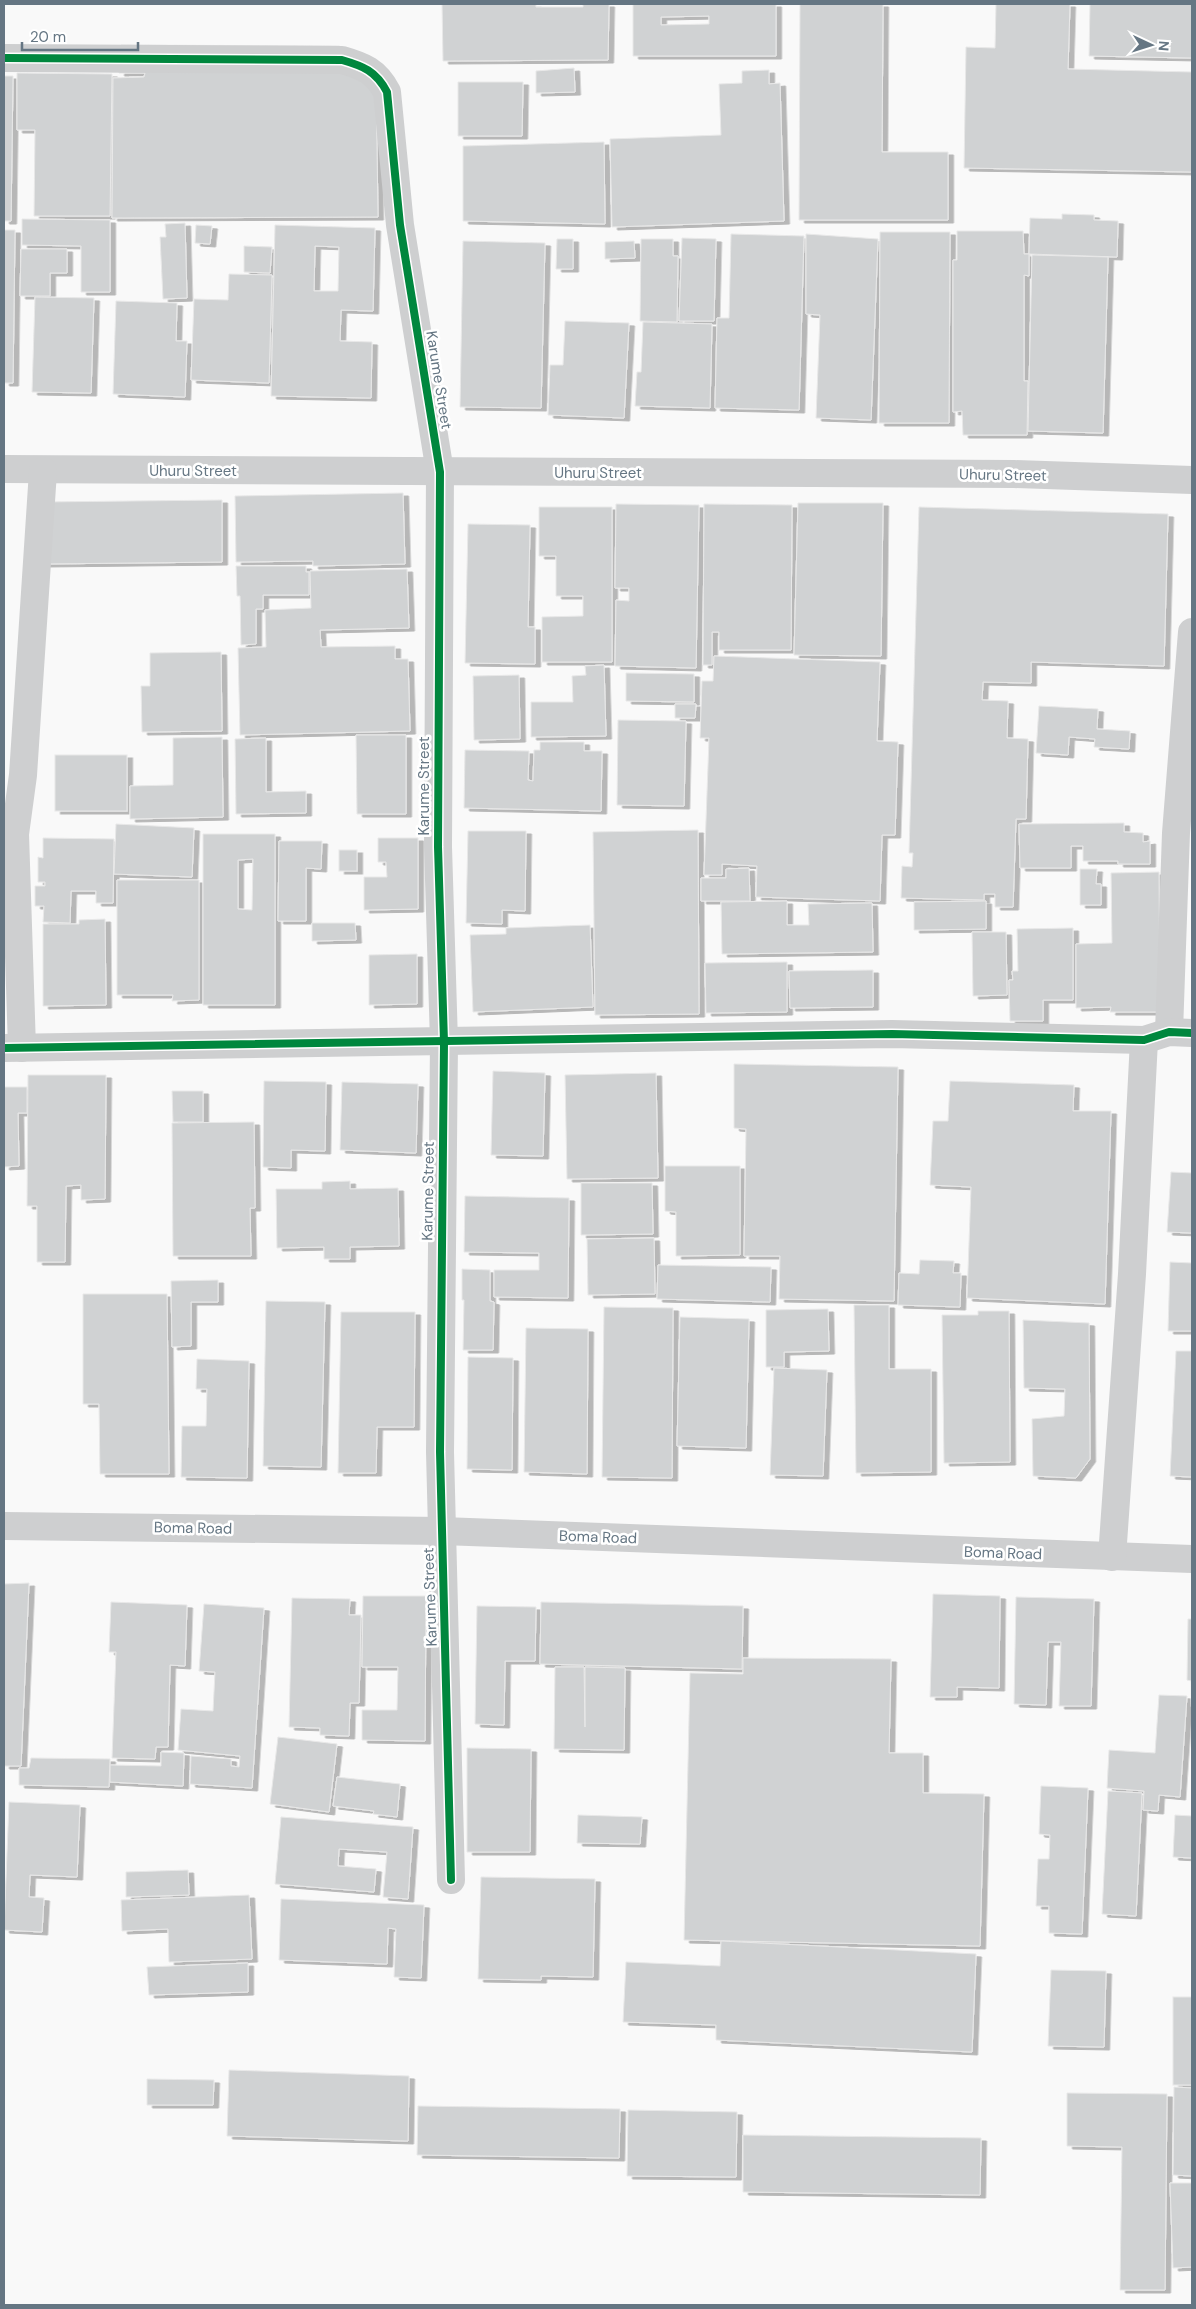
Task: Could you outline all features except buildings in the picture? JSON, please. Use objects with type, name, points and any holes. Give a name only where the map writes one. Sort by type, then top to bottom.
[{"type":"street","name":"Karume Street","points":[[4,58],[342,60],[360,66],[379,78],[386,92],[400,225],[440,472],[438,846],[444,1042],[440,1452],[451,1880]]},
{"type":"street","name":"Uhuru Street","points":[[4,469],[1004,474],[1192,480]]},
{"type":"street","points":[[42,470],[22,776],[9,834],[13,1048],[892,1034],[1168,1035]]},
{"type":"street","points":[[1112,1557],[1132,1264],[1168,1035],[1176,833],[1192,632]]},
{"type":"street","name":"Boma Road","points":[[4,1526],[442,1531],[1192,1559]]},
{"type":"cycle path","points":[[4,58],[342,60],[368,70],[378,79],[387,92],[400,225],[440,472],[438,847],[444,1042],[440,1452],[451,1880]]},
{"type":"cycle path","points":[[4,1048],[892,1034],[1144,1040],[1169,1032],[1192,1033]]}]
